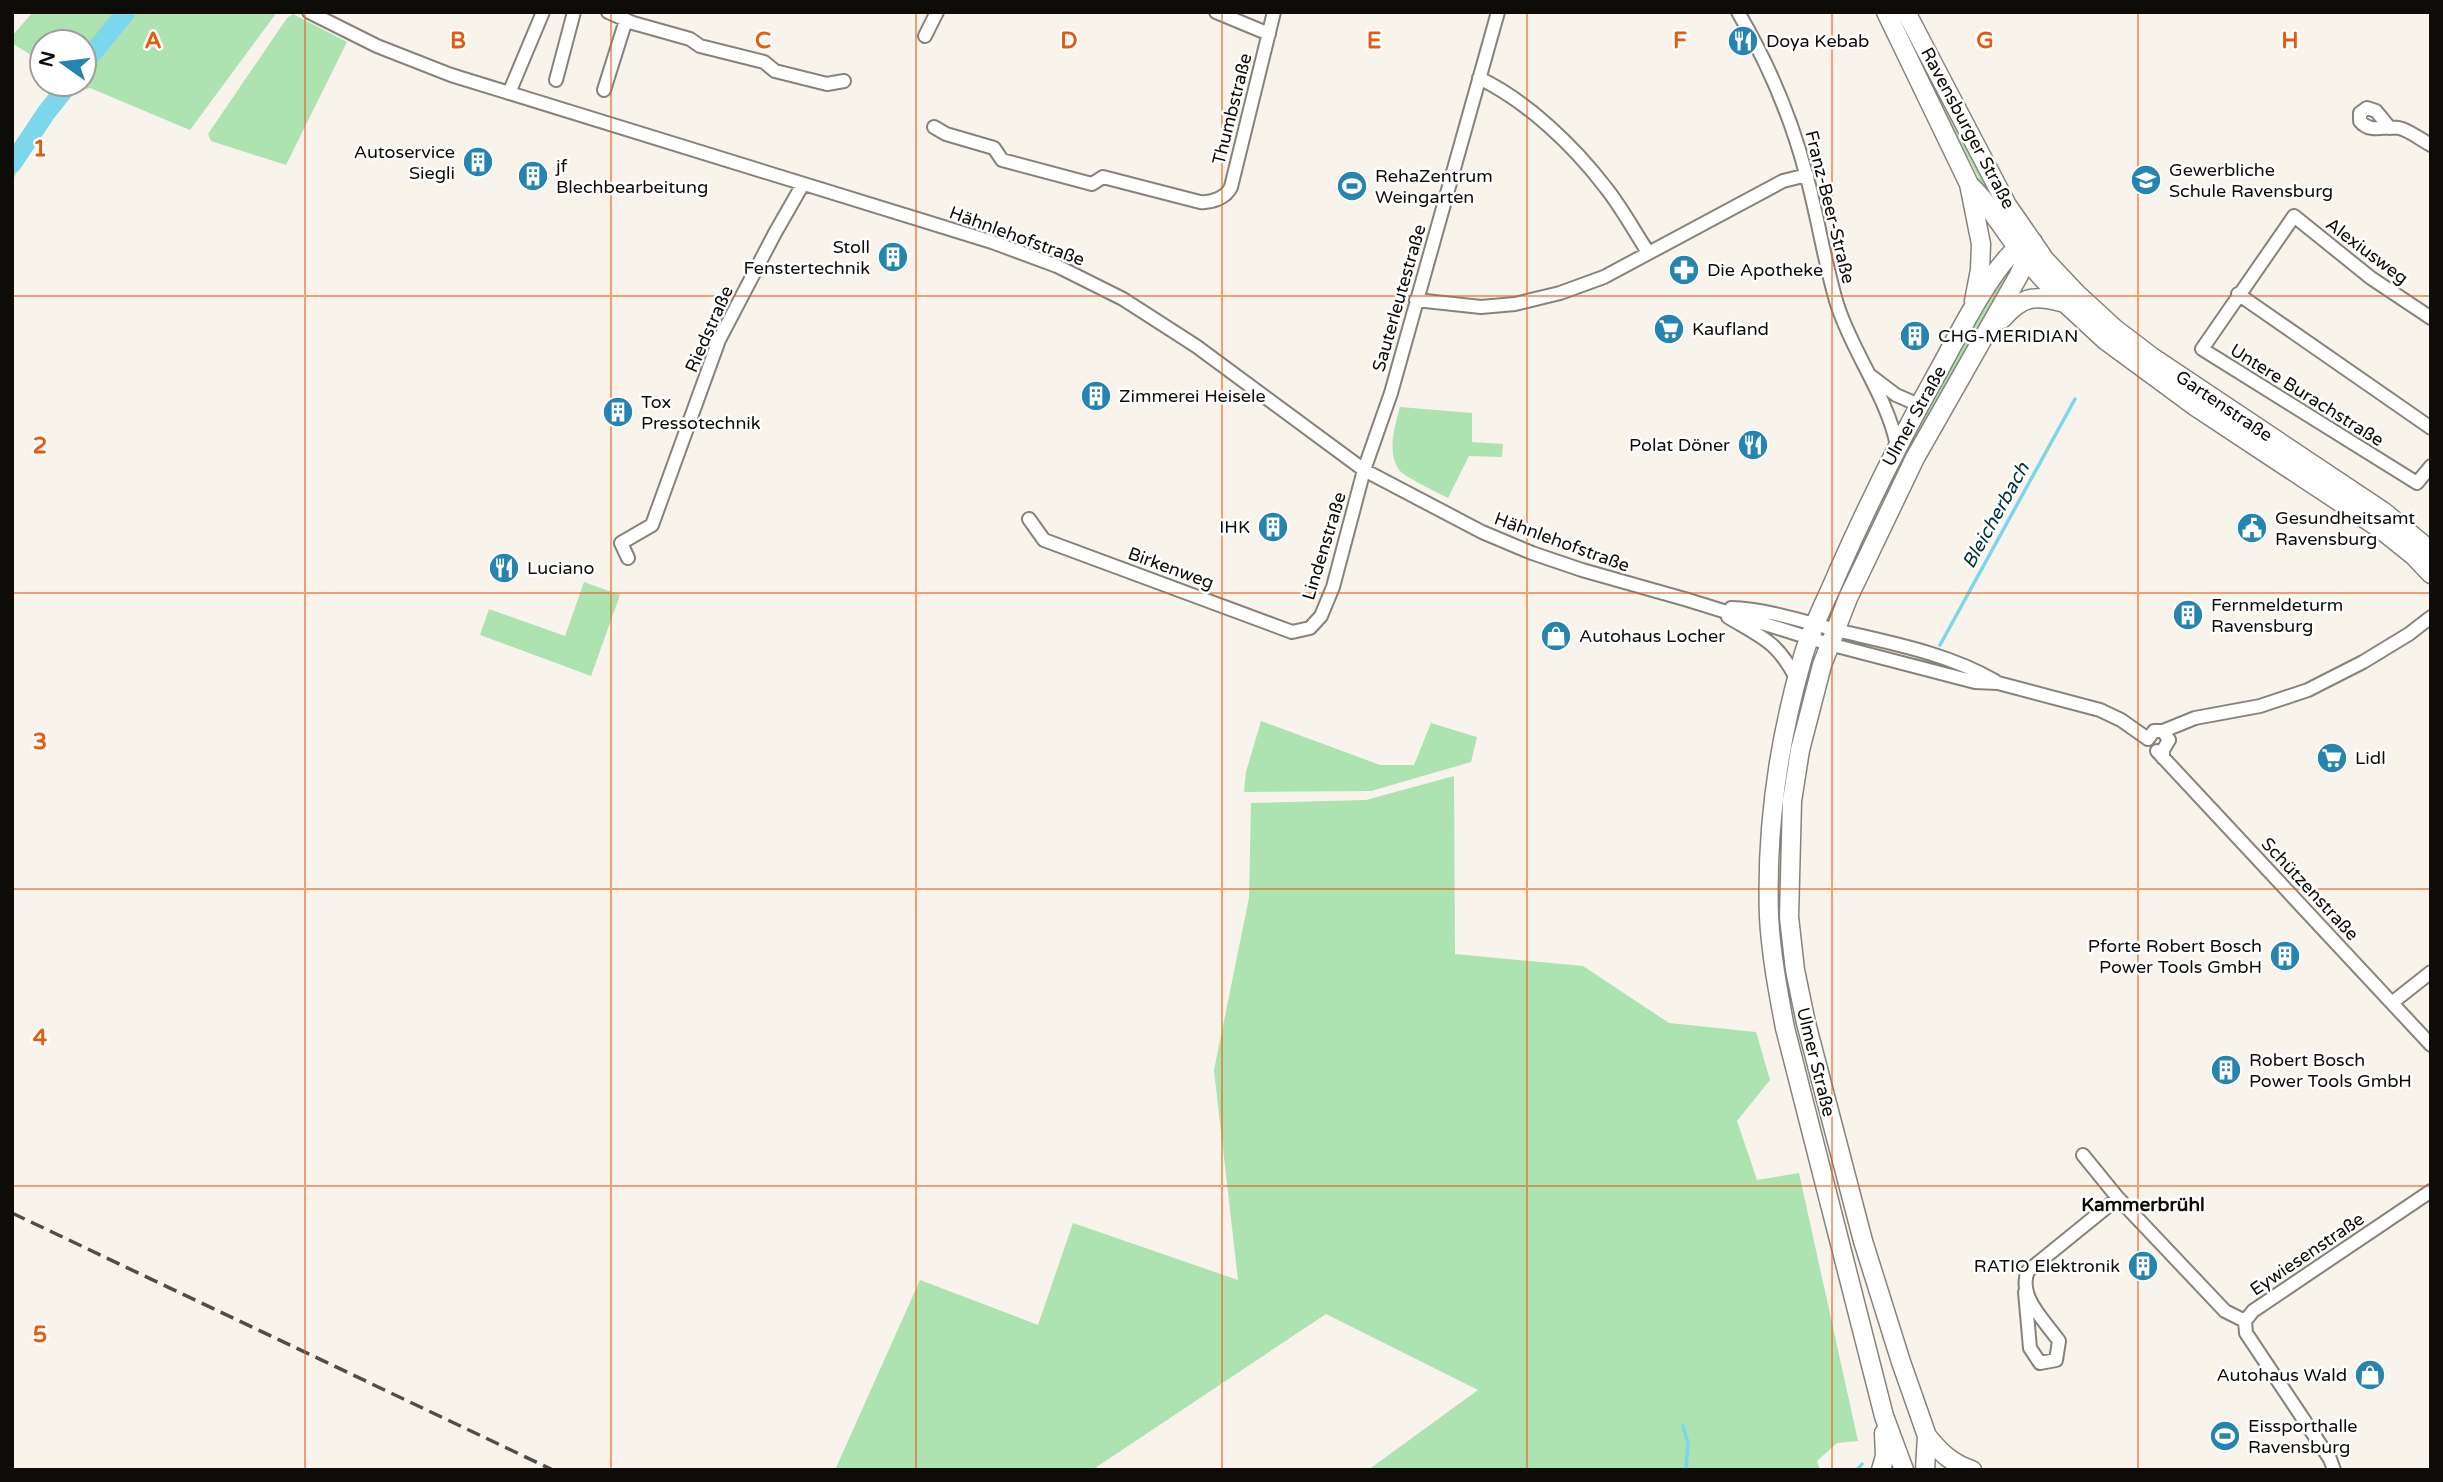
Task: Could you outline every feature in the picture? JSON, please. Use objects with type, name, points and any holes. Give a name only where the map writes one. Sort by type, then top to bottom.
[{"type":"main road","name":"Ravensburger Straße","points":[[1886,12],[1969,184],[2026,250],[2059,301]]},
{"type":"main road","name":"Ravensburger Straße","points":[[1906,12],[2026,250]]},
{"type":"main road","points":[[1969,184],[1980,244],[1980,270],[1972,311]]},
{"type":"main road","name":"Ulmer Straße","points":[[1904,1470],[1884,1416],[1806,1111],[1775,974],[1769,919],[1773,800],[1781,743],[1797,680],[1813,631],[1868,504],[1972,311],[2005,260],[2026,250]]},
{"type":"main road","name":"Ulmer Straße","points":[[1925,1470],[1927,1436],[1900,1362],[1863,1241],[1818,1075],[1795,970],[1789,917],[1792,801],[1800,750],[1832,637],[1909,469],[1976,352],[2026,250]]},
{"type":"main road","name":"Gartenstraße","points":[[2026,250],[2046,260],[2077,294],[2123,335],[2206,394],[2384,512],[2431,551]]},
{"type":"main road","points":[[1976,352],[2015,304],[2025,299],[2059,301]]},
{"type":"main road","name":"Gartenstraße","points":[[2059,301],[2146,372],[2379,528],[2414,556],[2431,574]]},
{"type":"main road","points":[[1881,1470],[1885,1456],[1884,1416]]},
{"type":"main road","points":[[1927,1436],[1941,1453],[1960,1466],[1972,1470]]},
{"type":"street","name":"Hähnlehofstraße","points":[[309,12],[405,58],[509,93],[992,242],[1057,267],[1111,293],[1196,346],[1364,470],[1482,532],[1532,553],[1713,607]]},
{"type":"street","points":[[509,93],[543,12]]},
{"type":"street","points":[[556,80],[574,12]]},
{"type":"street","points":[[608,12],[691,38],[700,46],[764,62],[775,71],[827,84],[844,81]]},
{"type":"street","points":[[925,36],[937,12]]},
{"type":"street","points":[[1216,12],[1269,34]]},
{"type":"street","name":"Thumbstraße","points":[[934,127],[946,134],[993,148],[1002,160],[1092,184],[1103,177],[1210,203],[1229,192],[1231,187],[1275,12]]},
{"type":"street","name":"Sauterleutestraße","points":[[1364,470],[1391,393],[1498,12]]},
{"type":"street","name":"Franz-Beer-Straße","points":[[1738,12],[1773,80],[1793,129],[1807,175],[1837,303],[1893,426],[1897,446]]},
{"type":"street","points":[[604,90],[623,16]]},
{"type":"street","points":[[1479,78],[1497,86],[1532,112],[1589,168],[1607,189],[1648,252]]},
{"type":"street","points":[[2390,128],[2400,128],[2431,145]]},
{"type":"street","points":[[1416,300],[1481,307],[1515,304],[1560,293],[1604,277],[1783,181],[1807,175]]},
{"type":"street","name":"Riedstraße","points":[[628,558],[621,543],[652,525],[719,340],[803,184]]},
{"type":"street","name":"Alexiusweg","points":[[2238,294],[2294,216],[2371,278],[2431,318]]},
{"type":"street","points":[[2238,294],[2431,428]]},
{"type":"street","name":"Untere Burachstraße","points":[[2238,294],[2202,349],[2417,483],[2431,466]]},
{"type":"street","name":"Franz-Beer-Straße","points":[[1867,373],[1896,395],[1919,405]]},
{"type":"street","name":"Lindenstraße","points":[[1310,628],[1321,616],[1332,587],[1364,470]]},
{"type":"street","name":"Birkenweg","points":[[1029,519],[1044,540],[1292,632],[1310,628]]},
{"type":"street","points":[[1713,607],[1813,631],[1975,682],[1998,683],[2101,710],[2146,736],[2158,730],[2167,731],[2195,718],[2260,706],[2308,690],[2373,656],[2431,617]]},
{"type":"street","points":[[1713,607],[1775,646],[1786,659],[1797,680]]},
{"type":"street","points":[[2161,753],[2169,740],[2167,731]]},
{"type":"street","name":"Schützenstraße","points":[[2146,736],[2152,749],[2161,753],[2431,1045]]},
{"type":"street","points":[[2393,1002],[2431,972]]},
{"type":"street","points":[[2083,1156],[2118,1198],[2224,1311],[2245,1321]]},
{"type":"street","name":"Eywiesenstraße","points":[[2334,1470],[2330,1459],[2246,1333],[2245,1321],[2253,1311],[2431,1191]]},
{"type":"street","points":[[2025,1292],[2059,1341],[2056,1360],[2040,1363],[2030,1348],[2025,1292],[2024,1280],[2028,1271],[2118,1198]]},
{"type":"green space","points":[[33,12],[277,12],[190,130],[98,91],[98,28],[28,28],[28,53],[12,43],[12,36]]},
{"type":"green space","points":[[1892,12],[1898,12],[2010,219],[1990,199]]},
{"type":"green space","points":[[293,14],[347,42],[286,165],[211,141],[208,134],[287,18]]},
{"type":"green space","points":[[50,98],[66,98],[20,165],[12,182],[12,154]]},
{"type":"green space","points":[[2004,269],[2010,273],[1906,461],[1845,591],[1841,589],[1900,457]]},
{"type":"green space","points":[[1400,407],[1472,413],[1472,442],[1503,444],[1502,457],[1469,456],[1448,498],[1409,477],[1400,471],[1396,464],[1393,439]]},
{"type":"green space","points":[[584,582],[620,595],[591,676],[480,635],[489,609],[565,636]]},
{"type":"green space","points":[[1862,645],[1940,662],[1979,677],[1862,648]]},
{"type":"green space","points":[[1261,721],[1380,765],[1414,765],[1431,723],[1477,737],[1471,762],[1371,791],[1244,792],[1246,772]]},
{"type":"green space","points":[[1454,776],[1455,954],[1583,966],[1669,1023],[1756,1032],[1770,1080],[1737,1121],[1757,1180],[1799,1173],[1858,1441],[1837,1443],[1817,1461],[1820,1470],[1368,1470],[1478,1390],[1326,1314],[1092,1470],[835,1470],[920,1280],[1038,1325],[1073,1223],[1238,1280],[1214,1070],[1249,898],[1251,803],[1366,800]]},
{"type":"waterway","points":[[98,47],[126,12]]},
{"type":"waterway","points":[[12,164],[58,98]]},
{"type":"waterway","name":"Bleicherbach","points":[[1940,645],[2075,399]]},
{"type":"waterway","points":[[1683,1426],[1688,1443],[1686,1470]]},
{"type":"waterway","points":[[1857,1470],[1862,1464]]},
{"type":"railway","points":[[12,1213],[553,1470]]},
{"type":"place","name":"Doya Kebab","points":[[1743,41]]},
{"type":"place","name":"Autoservice Siegli","points":[[478,162]]},
{"type":"place","name":"jf Blechbearbeitung","points":[[533,176]]},
{"type":"place","name":"Gewerbliche Schule Ravensburg","points":[[2146,180]]},
{"type":"place","name":"RehaZentrum Weingarten","points":[[1352,186]]},
{"type":"place","name":"Stoll Fenstertechnik","points":[[893,257]]},
{"type":"place","name":"Die Apotheke","points":[[1684,270]]},
{"type":"place","name":"Kaufland","points":[[1669,329]]},
{"type":"place","name":"CHG-MERIDIAN","points":[[1915,336]]},
{"type":"place","name":"Zimmerei Heisele","points":[[1096,396]]},
{"type":"place","name":"Tox Pressotechnik","points":[[618,412]]},
{"type":"place","name":"Polat Döner","points":[[1753,445]]},
{"type":"place","name":"IHK","points":[[1273,527]]},
{"type":"place","name":"Gesundheitsamt Ravensburg","points":[[2252,528]]},
{"type":"place","name":"Luciano","points":[[504,568]]},
{"type":"place","name":"Fernmeldeturm Ravensburg","points":[[2188,615]]},
{"type":"place","name":"Autohaus Locher","points":[[1556,636]]},
{"type":"place","name":"Lidl","points":[[2332,758]]},
{"type":"place","name":"Pforte Robert Bosch Power Tools GmbH","points":[[2285,956]]},
{"type":"place","name":"Robert Bosch Power Tools GmbH","points":[[2226,1070]]},
{"type":"place","name":"RATIO Elektronik","points":[[2143,1266]]},
{"type":"place","name":"Autohaus Wald","points":[[2370,1375]]},
{"type":"place","name":"Eissporthalle Ravensburg","points":[[2225,1436]]},
{"type":"district","name":"Kammerbrühl","points":[[2143,1204]]}]
